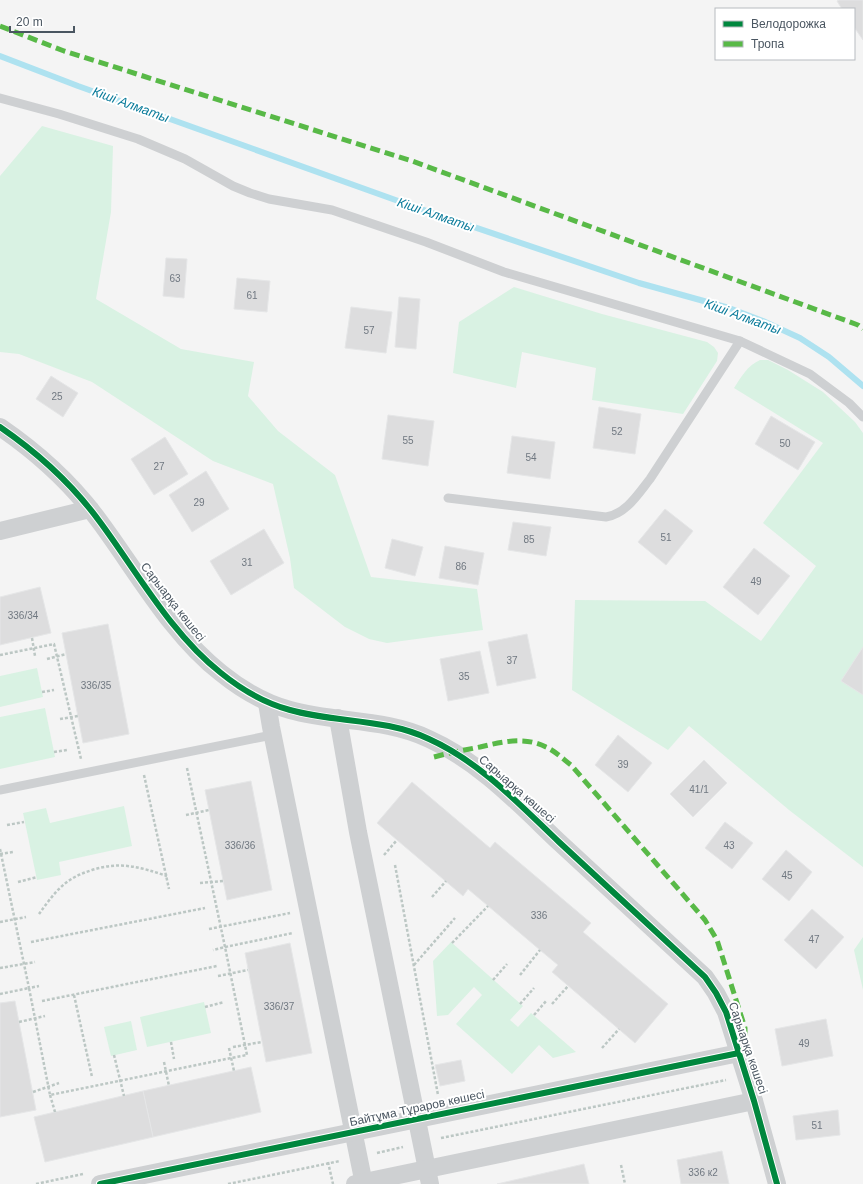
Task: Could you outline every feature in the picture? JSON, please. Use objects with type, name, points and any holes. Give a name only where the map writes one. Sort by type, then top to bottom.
[{"type":"street","name":"Сарыарқа көшесі","points":[[0,428],[46,463],[75,492],[90,509],[155,601],[200,655],[220,673],[267,703],[291,711],[315,716],[392,726],[407,730],[430,739],[476,766],[704,977],[716,993],[726,1012],[754,1101],[777,1184]]},
{"type":"street","points":[[0,531],[90,509]]},
{"type":"street","points":[[267,703],[272,736],[358,1157],[361,1183],[397,1175],[428,1177],[451,1164],[754,1101]]},
{"type":"street","points":[[338,718],[358,832],[428,1177]]},
{"type":"street","name":"Байтұма Тұраров көшесі","points":[[100,1184],[739,1053]]},
{"type":"lane","points":[[0,98],[59,114],[138,139],[185,159],[234,186],[250,193],[269,199],[332,210],[426,242],[504,272],[740,341],[810,374],[849,403],[863,417]]},
{"type":"lane","points":[[448,498],[606,517],[615,515],[635,497],[650,479],[740,341]]},
{"type":"lane","points":[[0,790],[272,736]]},
{"type":"path","points":[[32,638],[36,656]]},
{"type":"path","points":[[0,655],[54,644],[81,762]]},
{"type":"path","points":[[47,659],[66,654]]},
{"type":"path","points":[[42,692],[54,690]]},
{"type":"path","points":[[60,719],[78,716]]},
{"type":"path","points":[[54,752],[67,750]]},
{"type":"path","points":[[50,1095],[247,1055],[184,753]]},
{"type":"path","points":[[141,762],[170,889]]},
{"type":"path","points":[[186,815],[209,810]]},
{"type":"path","points":[[7,825],[24,822]]},
{"type":"path","points":[[384,855],[397,840]]},
{"type":"path","points":[[0,849],[48,1087],[55,1112]]},
{"type":"path","points":[[0,854],[12,852]]},
{"type":"path","points":[[39,914],[67,882],[80,874],[103,866],[121,865],[144,868],[167,876]]},
{"type":"path","points":[[395,865],[451,1164]]},
{"type":"path","points":[[18,882],[37,877]]},
{"type":"path","points":[[200,883],[223,881]]},
{"type":"path","points":[[432,897],[446,881]]},
{"type":"path","points":[[452,943],[488,906]]},
{"type":"path","points":[[31,942],[205,908]]},
{"type":"path","points":[[209,930],[308,909]]},
{"type":"path","points":[[0,922],[26,917]]},
{"type":"path","points":[[414,965],[455,918]]},
{"type":"path","points":[[213,950],[294,933]]},
{"type":"path","points":[[520,975],[540,950]]},
{"type":"path","points":[[0,968],[35,962]]},
{"type":"path","points":[[493,980],[507,964]]},
{"type":"path","points":[[42,1001],[216,966]]},
{"type":"path","points":[[218,976],[248,970]]},
{"type":"path","points":[[0,994],[39,986]]},
{"type":"path","points":[[552,1004],[568,986]]},
{"type":"path","points":[[520,1004],[534,988]]},
{"type":"path","points":[[74,995],[92,1076]]},
{"type":"path","points":[[534,1015],[547,1000]]},
{"type":"path","points":[[205,1007],[224,1002]]},
{"type":"path","points":[[19,1022],[45,1016]]},
{"type":"path","points":[[602,1048],[619,1029]]},
{"type":"path","points":[[171,1042],[174,1059]]},
{"type":"path","points":[[233,1047],[262,1042]]},
{"type":"path","points":[[229,1048],[234,1071]]},
{"type":"path","points":[[114,1055],[124,1096]]},
{"type":"path","points":[[164,1062],[169,1086]]},
{"type":"path","points":[[228,1184],[446,1137],[746,1076]]},
{"type":"path","points":[[33,1092],[59,1083]]},
{"type":"path","points":[[387,1125],[397,1175]]},
{"type":"path","points":[[324,1138],[332,1184]]},
{"type":"path","points":[[621,1165],[625,1184]]},
{"type":"path","points":[[36,1184],[83,1174]]},
{"type":"green space","points":[[42,126],[113,146],[111,212],[96,299],[181,349],[254,362],[248,396],[278,431],[335,475],[371,577],[477,589],[483,630],[387,643],[369,639],[345,627],[294,588],[290,558],[273,484],[213,461],[92,382],[19,354],[0,352],[0,176]]},
{"type":"green space","points":[[514,287],[602,314],[707,342],[714,347],[718,353],[717,361],[683,414],[592,400],[596,368],[522,352],[516,388],[453,373],[459,322]]},
{"type":"green space","points":[[760,360],[768,360],[788,370],[823,392],[855,422],[863,433],[863,867],[789,810],[689,726],[668,750],[572,690],[575,600],[705,601],[761,641],[816,566],[763,523],[823,443],[734,388],[748,369],[755,362]]},
{"type":"green space","points":[[37,668],[43,697],[0,707],[0,676]]},
{"type":"green space","points":[[45,708],[55,757],[0,769],[0,717]]},
{"type":"green space","points":[[124,806],[132,846],[59,862],[61,875],[37,880],[23,813],[46,808],[50,823]]},
{"type":"green space","points":[[863,937],[863,990],[854,950]]},
{"type":"green space","points":[[451,942],[523,1006],[510,1020],[518,1027],[531,1013],[576,1052],[553,1058],[539,1045],[512,1074],[456,1024],[482,995],[474,987],[448,1015],[437,1016],[433,961]]},
{"type":"green space","points":[[204,1002],[211,1033],[147,1047],[140,1017]]},
{"type":"green space","points":[[131,1021],[137,1050],[111,1056],[104,1027]]},
{"type":"building","points":[[863,0],[863,40],[855,28],[855,8],[841,8],[837,1]]},
{"type":"building","points":[[166,258],[187,259],[184,298],[163,296]]},
{"type":"building","points":[[237,278],[270,281],[267,312],[234,309]]},
{"type":"building","points":[[399,297],[420,299],[416,349],[395,347]]},
{"type":"building","points":[[351,307],[392,312],[386,353],[345,348]]},
{"type":"building","points":[[51,376],[78,393],[63,417],[36,399]]},
{"type":"building","points":[[599,407],[641,414],[635,454],[593,448]]},
{"type":"building","points":[[388,415],[434,421],[428,466],[382,459]]},
{"type":"building","points":[[771,416],[815,442],[798,470],[755,444]]},
{"type":"building","points":[[512,436],[555,442],[550,479],[507,473]]},
{"type":"building","points":[[165,437],[188,474],[154,495],[131,459]]},
{"type":"building","points":[[206,471],[229,509],[192,532],[169,495]]},
{"type":"building","points":[[665,509],[693,531],[666,565],[638,542]]},
{"type":"building","points":[[513,522],[551,527],[546,556],[508,550]]},
{"type":"building","points":[[264,529],[284,563],[231,595],[210,561]]},
{"type":"building","points":[[392,539],[423,547],[415,576],[385,568]]},
{"type":"building","points":[[445,546],[484,553],[478,585],[439,578]]},
{"type":"building","points":[[754,548],[790,576],[758,615],[723,587]]},
{"type":"building","points":[[40,587],[51,633],[0,645],[0,597]]},
{"type":"building","points":[[108,624],[129,734],[83,743],[62,633]]},
{"type":"building","points":[[527,634],[536,678],[497,686],[488,642]]},
{"type":"building","points":[[863,647],[863,695],[841,681]]},
{"type":"building","points":[[480,651],[489,693],[448,701],[440,659]]},
{"type":"building","points":[[618,735],[652,763],[628,792],[595,765]]},
{"type":"building","points":[[704,760],[727,783],[693,817],[670,794]]},
{"type":"building","points":[[251,781],[272,890],[227,900],[205,790]]},
{"type":"building","points":[[412,782],[490,848],[495,842],[591,923],[583,932],[668,1004],[635,1043],[552,972],[558,965],[468,889],[463,896],[377,823]]},
{"type":"building","points":[[725,822],[753,843],[732,869],[705,848]]},
{"type":"building","points":[[786,850],[812,872],[789,901],[762,879]]},
{"type":"building","points":[[812,909],[844,937],[816,969],[784,940]]},
{"type":"building","points":[[290,943],[312,1053],[266,1062],[245,953]]},
{"type":"building","points":[[15,1001],[36,1110],[0,1117],[0,1003]]},
{"type":"building","points":[[826,1019],[833,1056],[782,1066],[775,1029]]},
{"type":"building","points":[[461,1060],[465,1081],[440,1086],[435,1065]]},
{"type":"building","points":[[251,1067],[261,1112],[153,1137],[143,1091]]},
{"type":"building","points":[[143,1091],[153,1137],[45,1162],[34,1117]]},
{"type":"building","points":[[838,1110],[840,1135],[796,1140],[793,1116]]},
{"type":"building","points":[[722,1151],[729,1184],[681,1184],[677,1160]]},
{"type":"building","points":[[584,1164],[589,1184],[497,1184]]},
{"type":"waterway","name":"Кіші Алматы","points":[[0,56],[78,86],[415,207],[639,283],[729,308],[763,321],[800,338],[829,357],[863,386]]},
{"type":"marked path","points":[[0,26],[64,51],[412,161],[858,325],[863,329]]},
{"type":"marked path","points":[[434,757],[496,743],[521,741],[546,747],[571,765],[705,920],[717,940],[745,1028],[745,1036],[742,1041],[736,1042]]},
{"type":"cycle path","points":[[0,427],[54,470],[90,508],[171,622],[203,658],[221,673],[254,695],[280,707],[307,714],[395,727],[412,732],[448,748],[482,772],[514,799],[705,977],[716,993],[726,1012],[754,1101],[777,1184]]},
{"type":"cycle path","points":[[100,1184],[739,1053]]}]
